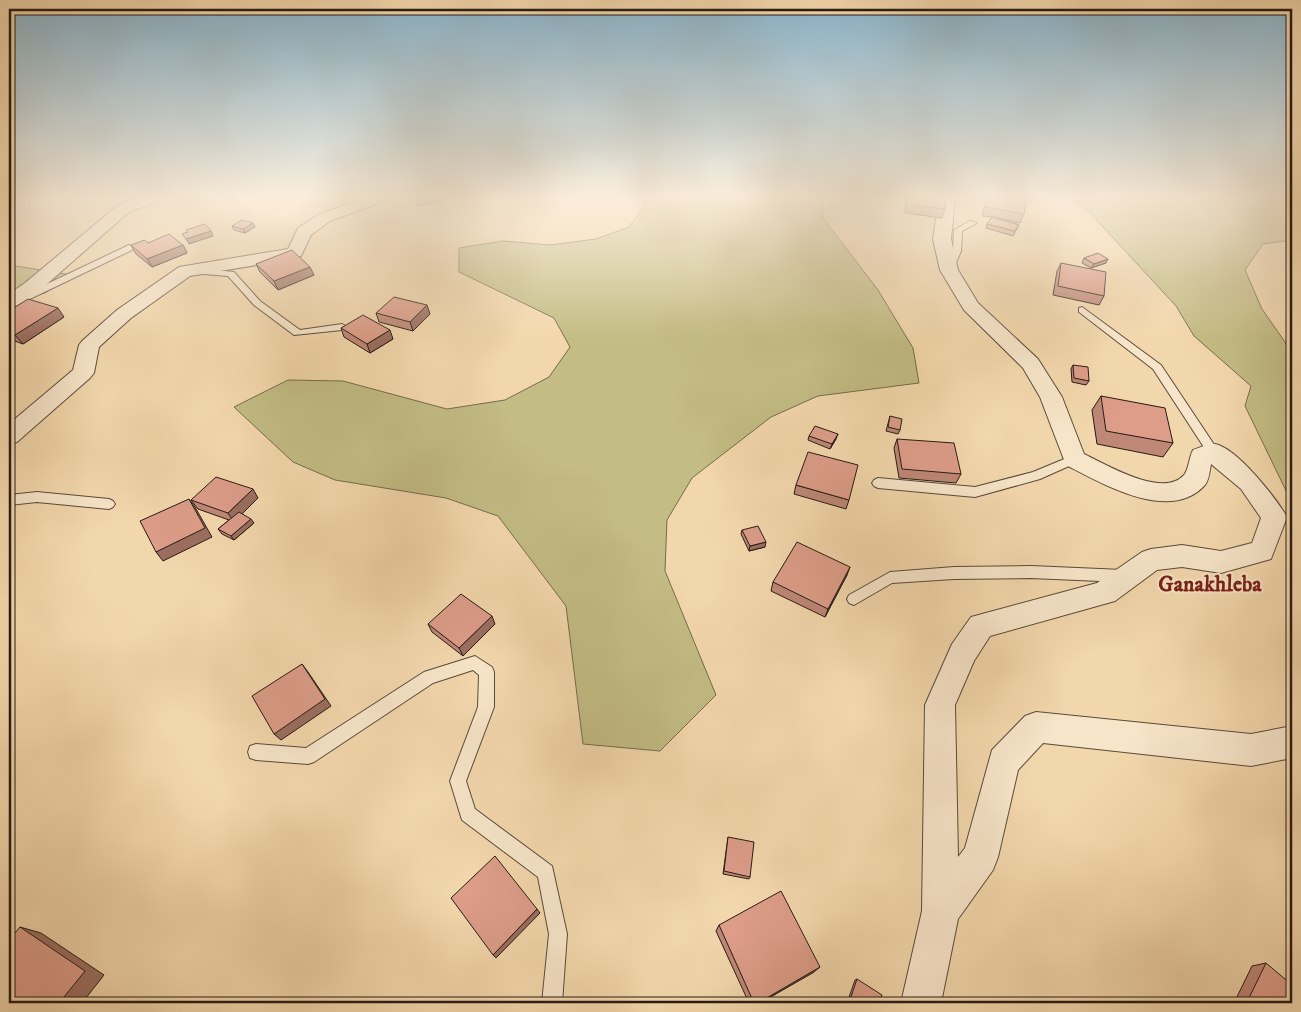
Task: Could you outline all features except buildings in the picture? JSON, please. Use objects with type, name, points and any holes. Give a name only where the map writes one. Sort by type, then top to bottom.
[{"type":"street","points":[[9,304],[81,245]]},
{"type":"street","points":[[9,436],[83,373],[89,346],[124,314],[185,271],[282,256],[296,252],[299,245]]},
{"type":"street","points":[[921,1003],[941,911],[940,705],[962,653],[981,626],[1105,593],[1150,560],[1182,556],[1221,562],[1262,551],[1274,517],[1250,483],[1213,452],[1201,456],[1196,479],[1181,490],[1157,492],[1122,482],[1074,459],[1051,397],[1031,364],[971,306],[949,270],[943,245]]},
{"type":"street","points":[[9,421],[35,414]]},
{"type":"street","points":[[941,911],[980,857],[1004,762],[1036,727],[1251,750],[1292,742]]},
{"type":"lane","points":[[949,270],[957,251],[957,245]]},
{"type":"lane","points":[[9,304],[129,248]]},
{"type":"lane","points":[[185,271],[231,274],[257,304],[298,333],[342,327]]},
{"type":"lane","points":[[1082,310],[1156,367],[1213,452]]},
{"type":"lane","points":[[878,483],[975,492],[1036,476],[1074,459]]},
{"type":"lane","points":[[9,500],[37,496],[109,504]]},
{"type":"lane","points":[[854,599],[890,578],[945,573],[1031,572],[1128,576]]},
{"type":"lane","points":[[256,752],[308,756],[428,676],[475,663],[487,672],[486,707],[458,781],[468,814],[546,872],[558,934],[552,1003]]},
{"type":"shaded area","points":[[476,245],[844,245],[878,290],[913,348],[919,383],[818,396],[771,417],[692,478],[667,520],[665,571],[716,695],[660,751],[583,744],[566,606],[498,516],[446,498],[335,480],[293,462],[234,407],[288,380],[343,381],[447,409],[505,400],[549,377],[570,347],[554,318],[459,272],[459,248]]},
{"type":"shaded area","points":[[1120,245],[1262,245],[1245,270],[1262,309],[1292,352],[1292,503],[1245,406],[1251,386],[1194,336],[1176,306]]},
{"type":"shaded area","points":[[9,265],[72,275],[45,293],[9,301]]},
{"type":"district","name":"Ganakhleba","points":[[1210,583]]}]
